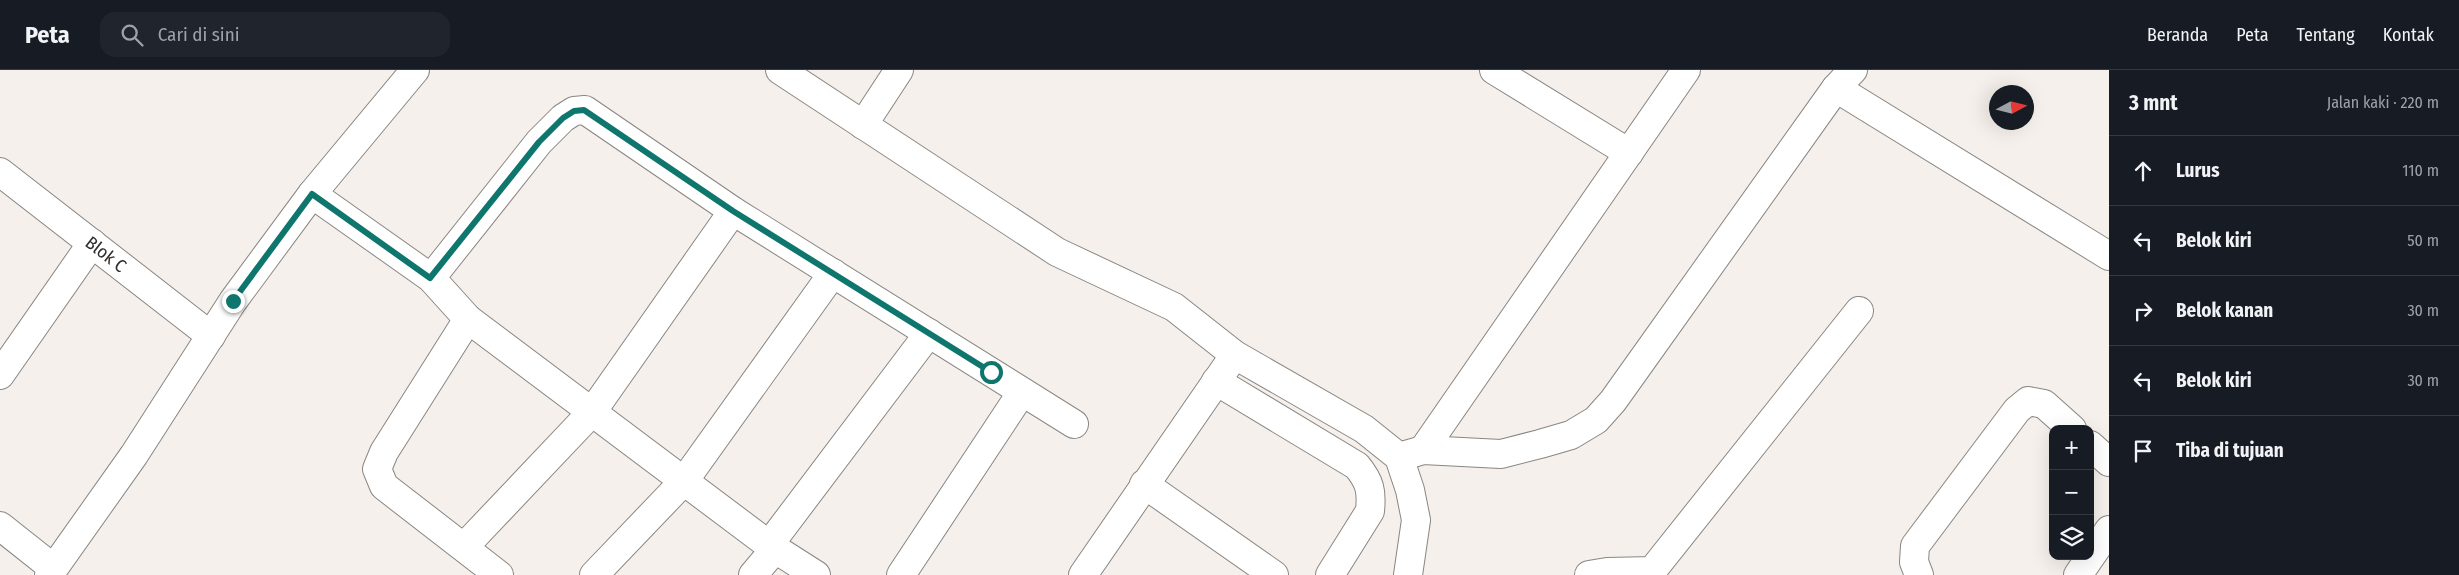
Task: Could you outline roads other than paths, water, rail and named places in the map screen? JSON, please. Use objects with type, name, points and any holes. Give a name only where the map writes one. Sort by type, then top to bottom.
[{"type":"street","points":[[0,526],[51,571],[134,455],[233,301],[312,194],[415,70]]},
{"type":"street","points":[[780,70],[1057,252],[1174,307],[1235,355],[1411,454],[1501,454],[1571,435],[1596,420],[1614,401],[1845,79],[2109,256]]},
{"type":"street","points":[[864,125],[899,70]]},
{"type":"street","points":[[1494,70],[1629,153]]},
{"type":"street","points":[[1408,575],[1416,520],[1410,490],[1411,454],[1629,153],[1686,70]]},
{"type":"street","points":[[430,278],[539,142],[563,118],[574,111],[584,110],[733,211],[1074,424]]},
{"type":"street","name":"Blok C","points":[[2,177],[92,243],[211,336]]},
{"type":"street","points":[[312,194],[430,278],[468,319],[772,547],[816,575]]},
{"type":"street","points":[[464,548],[592,412],[733,211]]},
{"type":"street","points":[[0,375],[92,243]]},
{"type":"street","points":[[594,575],[684,481],[833,274]]},
{"type":"street","points":[[1589,575],[1607,572],[1654,573],[1859,311]]},
{"type":"street","points":[[468,319],[384,452],[377,469],[384,486],[499,575]]},
{"type":"street","points":[[753,575],[928,333]]},
{"type":"street","points":[[1083,575],[1144,484],[1235,355]]},
{"type":"street","points":[[1216,381],[1357,466],[1368,480],[1371,500],[1370,512],[1330,575]]},
{"type":"street","points":[[901,575],[1022,392]]},
{"type":"street","points":[[1919,575],[1914,562],[1915,546],[2017,410],[2028,401],[2044,404],[2068,425]]},
{"type":"street","points":[[2094,449],[2109,462]]},
{"type":"street","points":[[1144,484],[1274,575]]},
{"type":"street","points":[[2078,575],[2109,530]]}]
